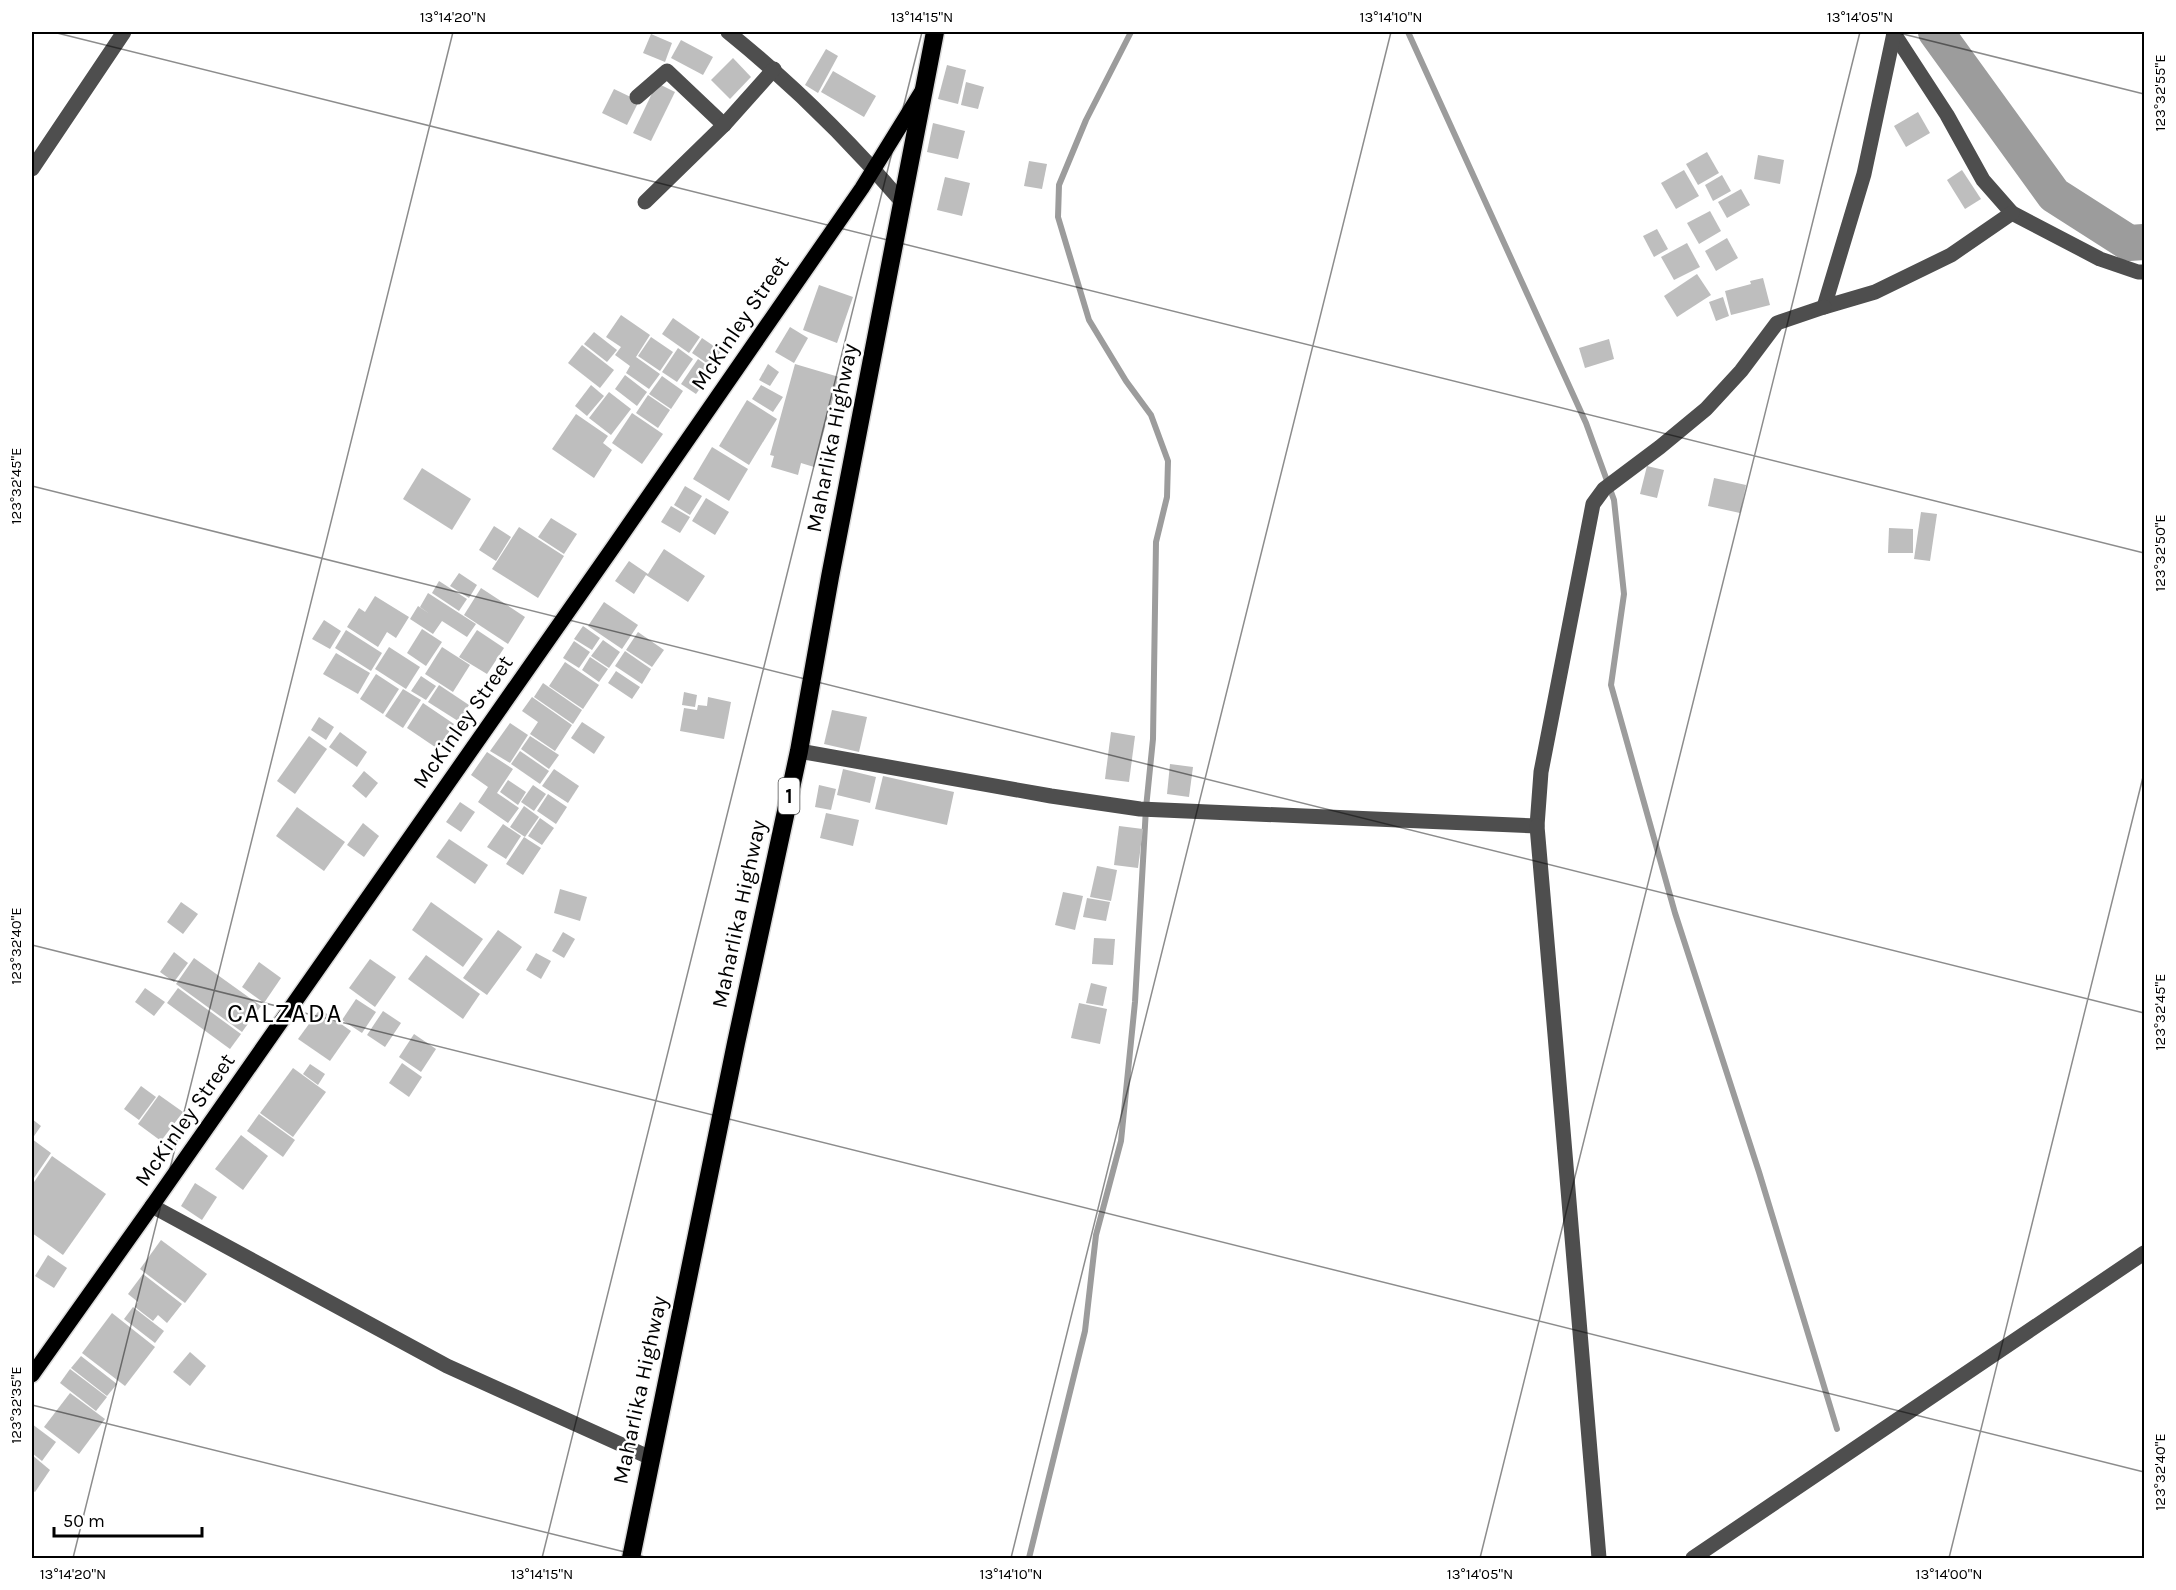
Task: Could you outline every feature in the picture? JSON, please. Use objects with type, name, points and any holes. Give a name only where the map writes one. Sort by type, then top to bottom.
[{"type":"highway","name":"Maharlika Highway","points":[[631,1558],[736,1043],[799,751],[830,577],[935,32]]},
{"type":"main road","name":"McKinley Street","points":[[32,1375],[153,1206],[612,549],[861,188],[923,90]]},
{"type":"street","points":[[32,169],[124,32]]},
{"type":"street","points":[[728,32],[774,69],[873,168],[902,202]]},
{"type":"street","points":[[1894,32],[1947,115],[1983,180],[2012,213],[2100,259],[2138,272],[2145,272]]},
{"type":"street","points":[[1824,308],[1864,174],[1894,32]]},
{"type":"street","points":[[645,202],[724,125],[774,69]]},
{"type":"street","points":[[637,97],[667,71],[724,125]]},
{"type":"street","points":[[1599,1558],[1537,826],[1541,772],[1593,504],[1604,489],[1706,409],[1741,371],[1777,322],[1875,292],[1951,255],[2012,213]]},
{"type":"street","points":[[799,751],[1051,796],[1140,809],[1537,826]]},
{"type":"street","points":[[153,1206],[447,1366],[651,1458]]},
{"type":"street","points":[[1693,1558],[2145,1253]]},
{"type":"building","points":[[651,34],[672,43],[665,62],[643,53]]},
{"type":"building","points":[[681,40],[713,57],[703,75],[671,58]]},
{"type":"building","points":[[826,49],[838,56],[818,93],[805,85]]},
{"type":"building","points":[[733,58],[751,77],[730,99],[711,80]]},
{"type":"building","points":[[947,65],[966,70],[958,104],[938,99]]},
{"type":"building","points":[[833,71],[876,96],[864,117],[821,92]]},
{"type":"building","points":[[966,82],[984,87],[978,109],[961,105]]},
{"type":"building","points":[[657,83],[675,92],[651,141],[633,133]]},
{"type":"building","points":[[614,89],[639,101],[627,125],[602,113]]},
{"type":"building","points":[[1918,112],[1930,133],[1906,147],[1894,126]]},
{"type":"building","points":[[933,123],[965,131],[958,159],[927,152]]},
{"type":"building","points":[[1707,152],[1719,173],[1698,185],[1686,164]]},
{"type":"building","points":[[1758,155],[1784,160],[1780,184],[1754,179]]},
{"type":"building","points":[[1029,161],[1047,164],[1042,189],[1024,186]]},
{"type":"building","points":[[1684,170],[1699,196],[1676,209],[1661,183]]},
{"type":"building","points":[[1962,170],[1981,199],[1965,209],[1947,180]]},
{"type":"building","points":[[1722,175],[1731,191],[1713,201],[1705,185]]},
{"type":"building","points":[[945,177],[970,183],[962,216],[937,210]]},
{"type":"building","points":[[1741,189],[1750,205],[1727,218],[1718,202]]},
{"type":"building","points":[[1710,211],[1721,231],[1699,244],[1687,223]]},
{"type":"building","points":[[1657,229],[1668,249],[1654,257],[1643,236]]},
{"type":"building","points":[[1727,238],[1738,258],[1716,271],[1705,251]]},
{"type":"building","points":[[1687,243],[1700,267],[1674,280],[1661,257]]},
{"type":"building","points":[[1697,274],[1711,295],[1677,317],[1664,296]]},
{"type":"building","points":[[1763,278],[1770,305],[1731,315],[1725,291]]},
{"type":"building","points":[[819,285],[853,297],[837,343],[803,330]]},
{"type":"building","points":[[1723,297],[1729,316],[1716,321],[1709,302]]},
{"type":"building","points":[[621,315],[650,335],[636,357],[660,374],[649,389],[626,373],[630,366],[615,355],[621,347],[606,337]]},
{"type":"building","points":[[673,318],[700,337],[689,353],[662,334]]},
{"type":"building","points":[[790,327],[808,338],[794,363],[775,352]]},
{"type":"building","points":[[594,332],[617,350],[607,362],[584,344]]},
{"type":"building","points":[[651,337],[673,352],[660,371],[638,356]]},
{"type":"building","points":[[702,338],[721,351],[711,366],[692,353]]},
{"type":"building","points":[[1609,339],[1614,359],[1585,368],[1579,348]]},
{"type":"building","points":[[582,345],[614,370],[600,388],[568,363]]},
{"type":"building","points":[[678,348],[693,359],[677,382],[662,372]]},
{"type":"building","points":[[698,359],[713,370],[696,394],[681,384]]},
{"type":"building","points":[[768,364],[779,372],[770,386],[759,380]]},
{"type":"building","points":[[795,364],[839,377],[814,467],[801,463],[798,475],[771,467],[774,456],[770,455]]},
{"type":"building","points":[[625,375],[647,392],[637,406],[615,389]]},
{"type":"building","points":[[662,376],[683,391],[671,409],[649,394]]},
{"type":"building","points":[[591,385],[604,396],[587,416],[575,406]]},
{"type":"building","points":[[761,385],[783,397],[773,412],[752,399]]},
{"type":"building","points":[[609,392],[631,409],[611,435],[589,418]]},
{"type":"building","points":[[648,395],[670,410],[658,428],[636,413]]},
{"type":"building","points":[[747,400],[777,419],[749,465],[719,446]]},
{"type":"building","points":[[632,413],[663,434],[642,464],[612,443]]},
{"type":"building","points":[[576,414],[608,436],[603,443],[612,450],[594,478],[552,449]]},
{"type":"building","points":[[712,447],[748,469],[729,501],[693,479]]},
{"type":"building","points":[[1647,466],[1664,470],[1657,498],[1640,494]]},
{"type":"building","points":[[422,468],[471,499],[452,530],[403,499]]},
{"type":"building","points":[[1714,478],[1746,485],[1740,513],[1708,506]]},
{"type":"building","points":[[685,486],[702,496],[690,515],[674,505]]},
{"type":"building","points":[[706,498],[729,512],[715,535],[692,521]]},
{"type":"building","points":[[671,506],[690,517],[680,533],[661,522]]},
{"type":"building","points":[[1921,512],[1937,514],[1930,561],[1914,559]]},
{"type":"building","points":[[551,518],[577,534],[564,554],[538,537]]},
{"type":"building","points":[[494,526],[511,537],[496,561],[479,550]]},
{"type":"building","points":[[519,527],[564,556],[538,598],[492,569]]},
{"type":"building","points":[[1889,528],[1913,529],[1913,553],[1888,553]]},
{"type":"building","points":[[664,549],[705,576],[688,602],[646,575],[634,594],[615,581],[629,561],[648,574]]},
{"type":"building","points":[[459,573],[477,585],[469,598],[450,586]]},
{"type":"building","points":[[439,581],[467,599],[459,611],[432,593]]},
{"type":"building","points":[[481,588],[525,617],[508,644],[464,615]]},
{"type":"building","points":[[428,593],[476,624],[467,637],[442,621],[433,634],[410,619],[418,606],[430,614],[420,607]]},
{"type":"building","points":[[375,596],[409,617],[396,638],[387,632],[378,647],[347,627],[359,608],[365,612]]},
{"type":"building","points":[[604,602],[638,625],[622,649],[588,626]]},
{"type":"building","points":[[324,620],[341,631],[330,649],[312,639]]},
{"type":"building","points":[[583,626],[600,638],[592,650],[574,639]]},
{"type":"building","points":[[422,629],[442,642],[426,666],[407,653]]},
{"type":"building","points":[[346,630],[382,653],[371,671],[335,648]]},
{"type":"building","points":[[477,630],[504,648],[487,674],[459,657]]},
{"type":"building","points":[[638,632],[664,650],[652,667],[626,650]]},
{"type":"building","points":[[603,640],[620,652],[609,668],[591,656]]},
{"type":"building","points":[[574,641],[590,652],[579,668],[563,658]]},
{"type":"building","points":[[389,647],[420,667],[406,689],[375,669]]},
{"type":"building","points":[[442,647],[470,665],[453,692],[425,674]]},
{"type":"building","points":[[625,651],[651,669],[642,684],[615,666]]},
{"type":"building","points":[[336,653],[370,673],[358,694],[323,674]]},
{"type":"building","points":[[590,657],[608,669],[599,682],[582,670]]},
{"type":"building","points":[[565,662],[599,685],[583,709],[549,686]]},
{"type":"building","points":[[616,671],[640,687],[632,699],[608,683]]},
{"type":"building","points":[[376,674],[399,689],[383,714],[360,699]]},
{"type":"building","points":[[421,676],[436,686],[426,700],[411,691]]},
{"type":"building","points":[[543,683],[582,710],[573,724],[534,697]]},
{"type":"building","points":[[439,685],[469,705],[458,721],[428,702]]},
{"type":"building","points":[[403,689],[421,700],[403,728],[385,716]]},
{"type":"building","points":[[684,692],[697,695],[695,707],[682,705]]},
{"type":"building","points":[[532,697],[572,725],[555,751],[530,734],[538,722],[522,711]]},
{"type":"building","points":[[708,697],[731,702],[724,739],[680,731],[684,708],[697,710],[698,705],[707,706]]},
{"type":"building","points":[[423,703],[454,724],[438,749],[407,728]]},
{"type":"building","points":[[832,710],[867,717],[859,752],[824,744]]},
{"type":"building","points":[[319,717],[334,727],[326,740],[311,730]]},
{"type":"building","points":[[582,722],[605,737],[594,754],[571,738]]},
{"type":"building","points":[[510,723],[528,735],[510,763],[490,751]]},
{"type":"building","points":[[340,732],[367,752],[357,767],[329,747]]},
{"type":"building","points":[[1111,732],[1135,736],[1129,782],[1105,779]]},
{"type":"building","points":[[309,736],[327,749],[295,794],[277,781]]},
{"type":"building","points":[[530,736],[559,755],[549,769],[521,749]]},
{"type":"building","points":[[520,751],[549,771],[540,784],[511,764]]},
{"type":"building","points":[[487,752],[513,769],[497,793],[519,808],[508,823],[478,802],[488,787],[471,775]]},
{"type":"building","points":[[1170,764],[1193,767],[1189,797],[1167,794]]},
{"type":"building","points":[[554,769],[579,786],[568,803],[542,786]]},
{"type":"building","points":[[843,769],[876,777],[870,803],[837,795]]},
{"type":"building","points":[[364,771],[378,783],[366,798],[352,786]]},
{"type":"building","points":[[883,776],[954,792],[947,825],[875,809]]},
{"type":"building","points":[[508,780],[526,792],[518,805],[500,792]]},
{"type":"building","points":[[533,785],[546,794],[534,811],[521,802]]},
{"type":"building","points":[[819,785],[836,789],[831,810],[815,807]]},
{"type":"building","points":[[548,794],[567,807],[556,824],[537,811]]},
{"type":"building","points":[[460,802],[475,812],[461,832],[446,822]]},
{"type":"building","points":[[524,806],[539,817],[525,837],[510,827]]},
{"type":"building","points":[[297,807],[345,842],[324,871],[276,836]]},
{"type":"building","points":[[826,813],[859,820],[853,846],[820,838]]},
{"type":"building","points":[[540,818],[554,828],[542,845],[528,836]]},
{"type":"building","points":[[363,823],[379,836],[364,857],[347,845]]},
{"type":"building","points":[[503,824],[521,836],[506,859],[487,847]]},
{"type":"building","points":[[1119,826],[1143,829],[1138,868],[1114,865]]},
{"type":"building","points":[[524,837],[541,848],[523,875],[506,864]]},
{"type":"building","points":[[449,839],[488,865],[475,884],[436,857]]},
{"type":"building","points":[[1097,866],[1117,870],[1111,901],[1090,897]]},
{"type":"building","points":[[560,889],[587,897],[580,921],[554,913]]},
{"type":"building","points":[[1063,892],[1083,896],[1075,930],[1055,925]]},
{"type":"building","points":[[1087,898],[1110,902],[1106,921],[1083,917]]},
{"type":"building","points":[[181,902],[198,914],[183,934],[167,922]]},
{"type":"building","points":[[431,902],[483,939],[463,967],[412,930]]},
{"type":"building","points":[[498,930],[522,947],[487,995],[463,978]]},
{"type":"building","points":[[563,932],[575,939],[564,958],[552,951]]},
{"type":"building","points":[[1094,938],[1115,939],[1113,965],[1092,964]]},
{"type":"building","points":[[174,952],[188,963],[174,982],[160,972]]},
{"type":"building","points":[[536,953],[551,961],[541,979],[526,970]]},
{"type":"building","points":[[426,955],[480,994],[463,1019],[408,979]]},
{"type":"building","points":[[194,958],[261,1006],[242,1032],[176,984]]},
{"type":"building","points":[[370,959],[396,977],[375,1007],[349,988]]},
{"type":"building","points":[[259,962],[281,978],[264,1003],[242,987]]},
{"type":"building","points":[[1091,983],[1107,987],[1103,1006],[1086,1003]]},
{"type":"building","points":[[145,988],[165,1002],[154,1016],[135,1002]]},
{"type":"building","points":[[178,988],[241,1034],[230,1049],[167,1003]]},
{"type":"building","points":[[356,999],[376,1012],[362,1033],[342,1020]]},
{"type":"building","points":[[1079,1003],[1107,1009],[1100,1044],[1071,1038]]},
{"type":"building","points":[[320,1009],[351,1031],[330,1061],[298,1039]]},
{"type":"building","points":[[383,1011],[401,1023],[385,1047],[367,1035]]},
{"type":"building","points":[[414,1034],[436,1049],[421,1072],[399,1057]]},
{"type":"building","points":[[402,1063],[422,1077],[409,1097],[389,1083]]},
{"type":"building","points":[[310,1064],[325,1074],[318,1085],[303,1074]]},
{"type":"building","points":[[293,1068],[326,1092],[293,1137],[260,1113]]},
{"type":"building","points":[[141,1086],[156,1097],[139,1120],[124,1109]]},
{"type":"building","points":[[159,1095],[183,1112],[161,1141],[138,1124]]},
{"type":"building","points":[[259,1114],[295,1140],[283,1157],[247,1131]]},
{"type":"building","points":[[32,1119],[41,1126],[32,1139]]},
{"type":"building","points":[[241,1135],[268,1156],[243,1190],[215,1169]]},
{"type":"building","points":[[32,1139],[51,1153],[32,1181]]},
{"type":"building","points":[[52,1156],[106,1194],[63,1255],[32,1233],[32,1185]]},
{"type":"building","points":[[195,1183],[217,1197],[202,1220],[181,1206]]},
{"type":"building","points":[[161,1240],[207,1274],[185,1303],[140,1269]]},
{"type":"building","points":[[48,1255],[67,1268],[54,1288],[35,1276]]},
{"type":"building","points":[[143,1274],[182,1304],[167,1323],[158,1315],[153,1321],[135,1307],[138,1302],[128,1294]]},
{"type":"building","points":[[133,1307],[164,1331],[155,1343],[124,1319]]},
{"type":"building","points":[[112,1313],[155,1347],[125,1386],[82,1353]]},
{"type":"building","points":[[190,1352],[206,1366],[190,1386],[173,1372]]},
{"type":"building","points":[[81,1356],[117,1384],[107,1396],[71,1368]]},
{"type":"building","points":[[70,1369],[107,1397],[96,1411],[60,1383]]},
{"type":"building","points":[[70,1393],[105,1419],[79,1454],[44,1427]]},
{"type":"building","points":[[32,1424],[56,1442],[42,1461],[32,1453]]},
{"type":"building","points":[[32,1455],[50,1470],[35,1492],[32,1490]]},
{"type":"waterway","points":[[1029,1558],[1085,1331],[1096,1235],[1121,1141],[1135,1002],[1146,808],[1153,739],[1156,542],[1167,497],[1168,461],[1151,415],[1126,381],[1089,320],[1058,217],[1059,185],[1086,120],[1131,32]]},
{"type":"waterway","points":[[1408,32],[1586,423],[1614,500],[1624,594],[1611,685],[1675,913],[1759,1172],[1837,1429]]},
{"type":"waterway","points":[[1936,32],[2054,195],[2129,243],[2144,242]]},
{"type":"district","name":"CALZADA","points":[[285,1013]]}]
